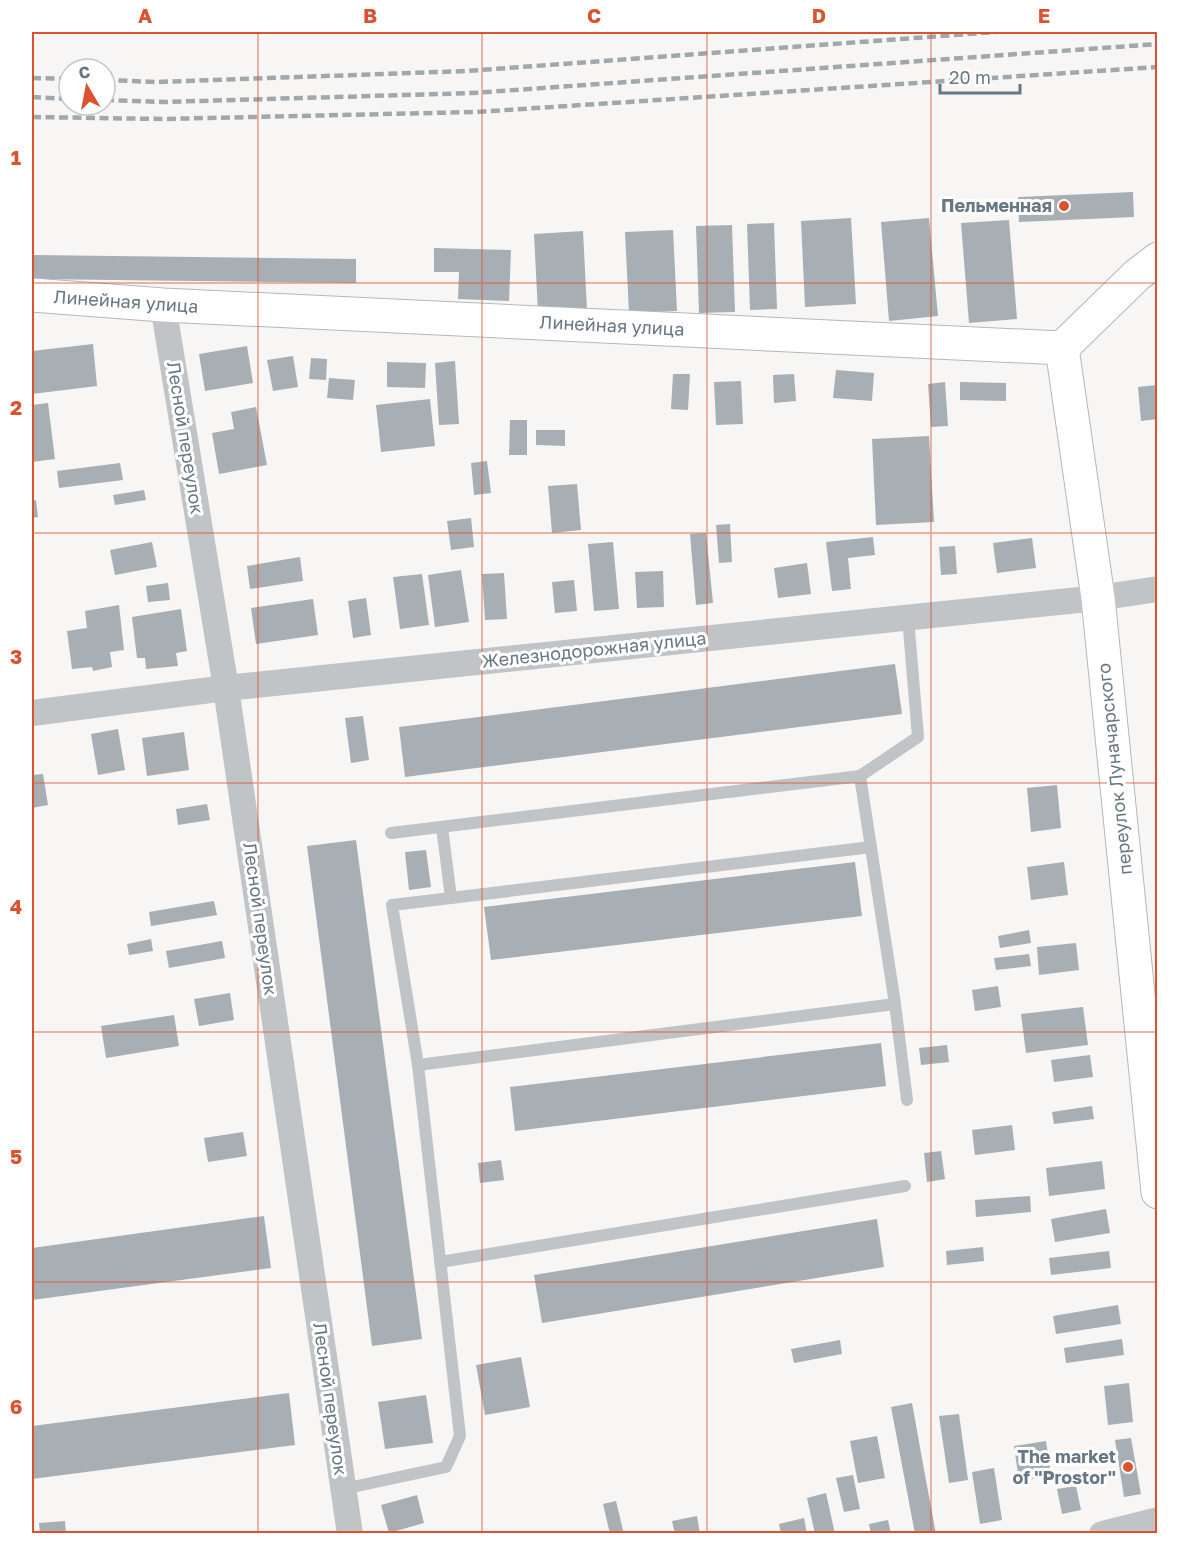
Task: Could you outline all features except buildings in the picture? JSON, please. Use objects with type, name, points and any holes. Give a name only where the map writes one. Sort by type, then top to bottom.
[{"type":"street","points":[[1062,348],[1137,275],[1158,259]]},
{"type":"street","name":"Линейная улица","points":[[32,295],[163,305],[1062,348]]},
{"type":"street","name":"Лесной переулок","points":[[163,305],[226,688],[350,1533]]},
{"type":"street","name":"переулок Луначарского","points":[[1062,348],[1098,598],[1158,1192]]},
{"type":"street","name":"Железнодорожная улица","points":[[32,713],[226,688],[1098,598],[1158,589]]},
{"type":"street","points":[[1102,1533],[1158,1520]]},
{"type":"lane","points":[[391,833],[860,776],[918,736],[908,618]]},
{"type":"lane","points":[[860,776],[895,1004],[907,1100]]},
{"type":"lane","points":[[442,827],[451,898]]},
{"type":"lane","points":[[343,1489],[446,1467],[460,1436],[418,1065],[392,905],[871,847]]},
{"type":"lane","points":[[418,1065],[895,1004]]},
{"type":"lane","points":[[440,1262],[905,1186]]},
{"type":"railway","points":[[117,80],[157,82],[467,71],[996,32]]},
{"type":"railway","points":[[117,100],[164,102],[473,93],[1158,44]]},
{"type":"railway","points":[[32,117],[162,119],[476,112],[1158,67]]},
{"type":"railway","points":[[32,78],[57,79]]},
{"type":"railway","points":[[32,97],[57,98]]},
{"type":"place","name":"Пельменная","points":[[1064,206]]},
{"type":"place","name":"The market of \"Prostor\"","points":[[1128,1467]]}]
